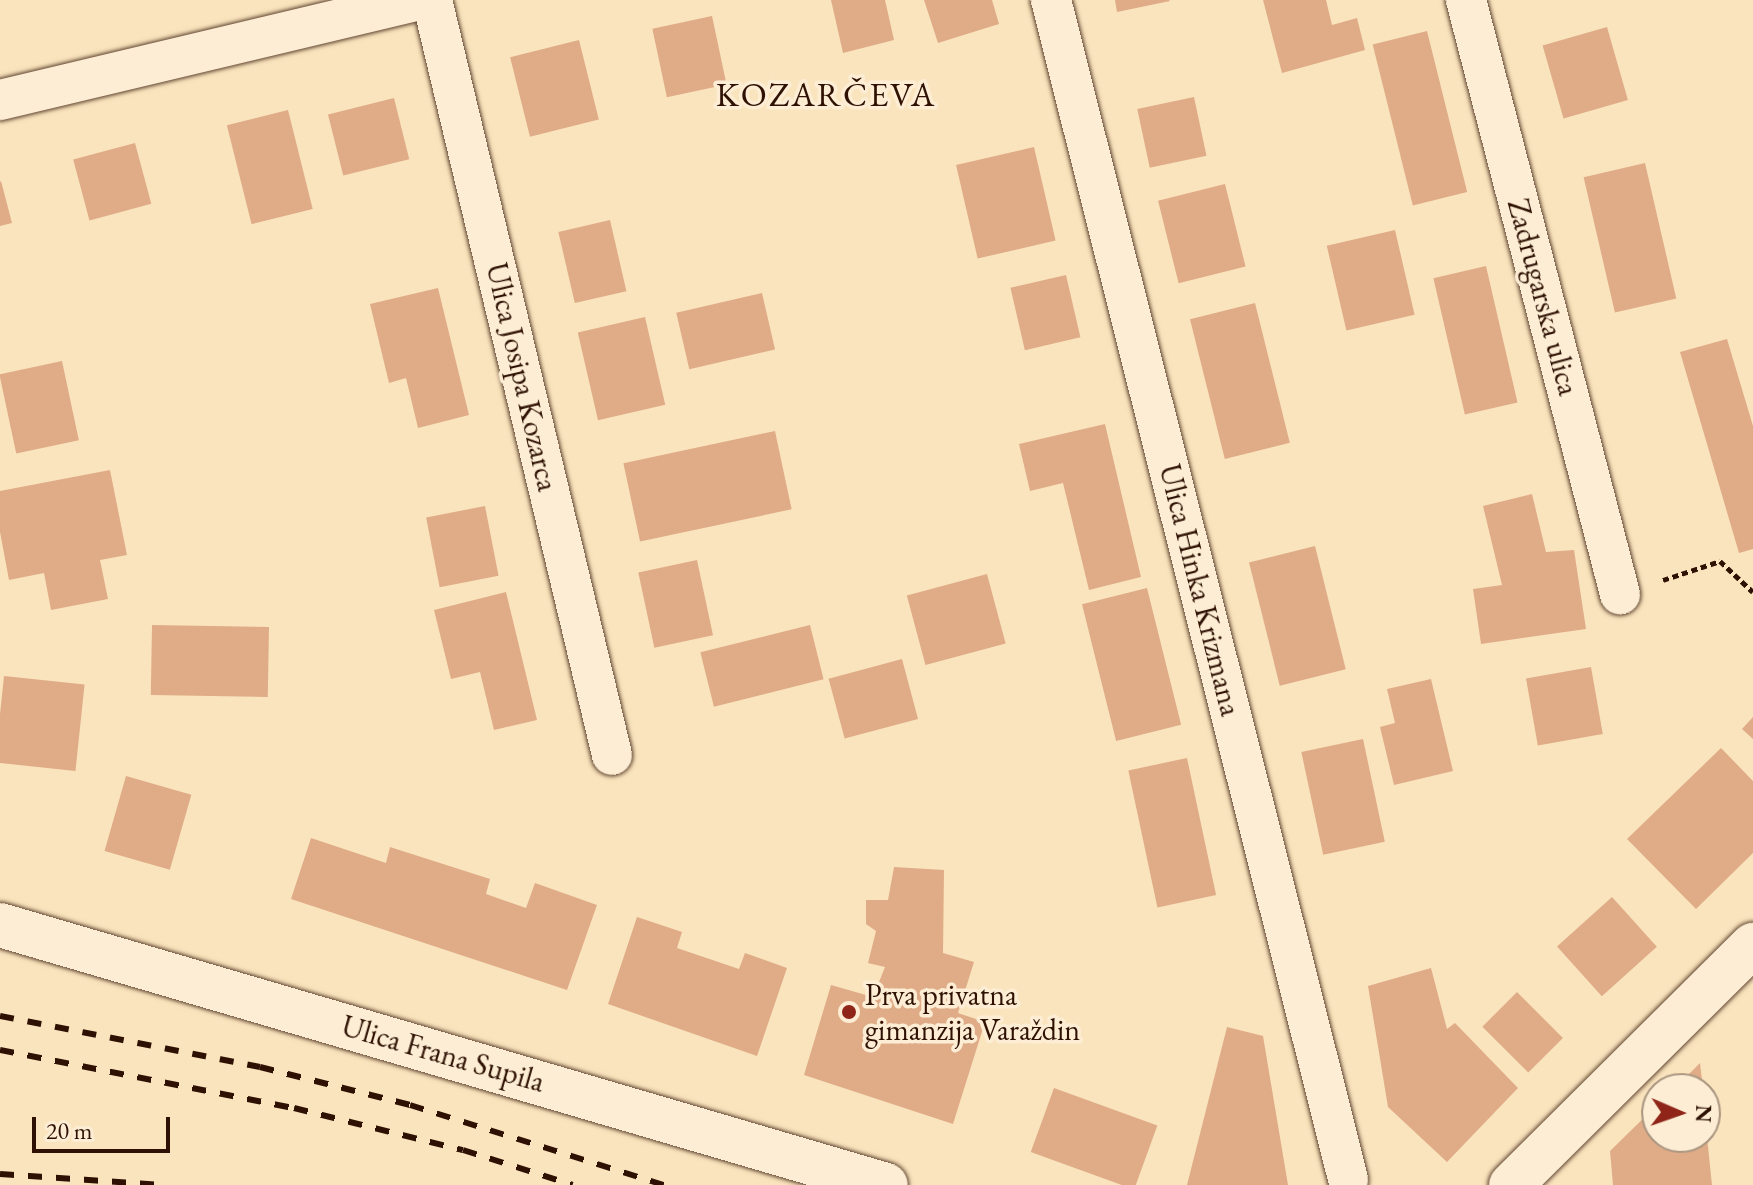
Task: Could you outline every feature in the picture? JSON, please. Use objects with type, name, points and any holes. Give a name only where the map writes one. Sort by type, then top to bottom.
[{"type":"main road","name":"Ulica Frana Supila","points":[[0,925],[886,1185]]},
{"type":"main road","points":[[1511,1185],[1543,1166],[1753,945]]},
{"type":"street","points":[[0,100],[419,0]]},
{"type":"street","name":"Ulica Josipa Kozarca","points":[[432,0],[612,755]]},
{"type":"street","name":"Ulica Hinka Krizmana","points":[[1051,0],[1348,1179]]},
{"type":"street","name":"Zadrugarska ulica","points":[[1466,0],[1620,594]]},
{"type":"path","points":[[1620,594],[1720,561],[1753,592]]},
{"type":"building","points":[[831,0],[885,0],[894,40],[843,53]]},
{"type":"building","points":[[924,0],[992,0],[999,24],[938,43]]},
{"type":"building","points":[[1115,0],[1169,0],[1170,1],[1117,12]]},
{"type":"building","points":[[1263,0],[1326,0],[1332,25],[1357,18],[1365,50],[1282,73]]},
{"type":"building","points":[[712,16],[727,84],[667,97],[652,29]]},
{"type":"building","points":[[1607,27],[1628,100],[1564,119],[1543,45]]},
{"type":"building","points":[[1427,31],[1467,192],[1413,206],[1373,45]]},
{"type":"building","points":[[579,40],[599,120],[530,137],[510,57]]},
{"type":"building","points":[[1194,97],[1206,156],[1150,168],[1137,109]]},
{"type":"building","points":[[394,98],[409,159],[343,176],[328,114]]},
{"type":"building","points":[[288,110],[313,209],[252,224],[227,125]]},
{"type":"building","points":[[135,143],[151,204],[89,220],[73,160]]},
{"type":"building","points":[[1034,147],[1056,241],[978,259],[956,165]]},
{"type":"building","points":[[1645,163],[1676,298],[1615,313],[1584,177]]},
{"type":"building","points":[[0,182],[12,223],[0,226]]},
{"type":"building","points":[[1225,184],[1246,266],[1179,283],[1158,201]]},
{"type":"building","points":[[610,220],[626,291],[575,303],[558,232]]},
{"type":"building","points":[[1395,230],[1415,315],[1346,331],[1327,246]]},
{"type":"building","points":[[1486,266],[1517,402],[1465,415],[1433,278]]},
{"type":"building","points":[[1066,275],[1080,337],[1025,350],[1010,288]]},
{"type":"building","points":[[438,288],[469,415],[418,428],[406,378],[389,383],[370,304]]},
{"type":"building","points":[[762,293],[775,350],[689,369],[676,313]]},
{"type":"building","points":[[1255,303],[1290,443],[1225,459],[1190,319]]},
{"type":"building","points":[[645,317],[665,405],[598,420],[578,333]]},
{"type":"building","points":[[1727,339],[1753,426],[1753,549],[1739,553],[1680,352]]},
{"type":"building","points":[[62,361],[79,440],[16,454],[0,374]]},
{"type":"building","points":[[1105,424],[1141,577],[1089,590],[1063,483],[1030,491],[1019,444]]},
{"type":"building","points":[[775,431],[792,509],[640,541],[623,463]]},
{"type":"building","points":[[110,470],[127,555],[100,560],[108,599],[51,610],[44,573],[9,580],[0,532],[0,491]]},
{"type":"building","points":[[1532,494],[1546,552],[1574,550],[1586,629],[1481,644],[1473,589],[1502,585],[1483,506]]},
{"type":"building","points":[[485,506],[499,576],[440,587],[426,517]]},
{"type":"building","points":[[1315,546],[1346,669],[1280,686],[1249,562]]},
{"type":"building","points":[[697,560],[713,635],[654,648],[638,572]]},
{"type":"building","points":[[987,574],[1006,644],[925,665],[907,595]]},
{"type":"building","points":[[1147,588],[1181,725],[1116,741],[1082,604]]},
{"type":"building","points":[[506,592],[537,720],[494,730],[480,672],[451,679],[434,610]]},
{"type":"building","points":[[152,625],[269,627],[268,697],[151,695]]},
{"type":"building","points":[[810,625],[824,679],[714,707],[700,652]]},
{"type":"building","points":[[902,659],[918,719],[845,739],[829,679]]},
{"type":"building","points":[[1591,667],[1603,734],[1538,745],[1526,678]]},
{"type":"building","points":[[4,676],[85,684],[75,771],[0,763]]},
{"type":"building","points":[[1431,679],[1453,771],[1394,785],[1380,727],[1395,723],[1387,689]]},
{"type":"building","points":[[1753,717],[1753,739],[1742,729]]},
{"type":"building","points":[[1363,739],[1385,842],[1323,855],[1301,752]]},
{"type":"building","points":[[1721,748],[1753,781],[1753,853],[1696,909],[1627,839]]},
{"type":"building","points":[[1187,758],[1216,895],[1157,907],[1128,770]]},
{"type":"building","points":[[126,776],[191,795],[170,870],[105,851]]},
{"type":"building","points":[[311,838],[386,863],[390,847],[490,879],[486,894],[526,908],[535,883],[597,905],[567,990],[291,899]]},
{"type":"building","points":[[894,867],[944,870],[943,953],[974,962],[958,1013],[985,1022],[953,1124],[804,1075],[831,985],[873,997],[885,967],[868,963],[876,931],[866,924],[866,900],[888,900]]},
{"type":"building","points":[[1612,897],[1657,947],[1602,996],[1557,947]]},
{"type":"building","points":[[637,917],[682,932],[677,948],[739,969],[745,953],[787,968],[757,1056],[608,1004]]},
{"type":"building","points":[[1431,968],[1447,1029],[1455,1023],[1518,1088],[1447,1162],[1388,1107],[1368,986]]},
{"type":"building","points":[[1517,992],[1563,1038],[1528,1073],[1482,1027]]},
{"type":"building","points":[[1227,1027],[1263,1036],[1288,1185],[1187,1185]]},
{"type":"building","points":[[1700,1063],[1701,1073],[1690,1073]]},
{"type":"building","points":[[1054,1088],[1157,1126],[1136,1185],[1122,1185],[1031,1152]]},
{"type":"building","points":[[1641,1121],[1641,1153],[1709,1153],[1712,1185],[1613,1185],[1610,1151]]},
{"type":"railway","points":[[0,1016],[260,1067],[410,1105],[664,1185]]},
{"type":"railway","points":[[0,1050],[294,1108],[463,1150],[573,1185]]},
{"type":"railway","points":[[0,1174],[163,1185]]},
{"type":"place","name":"Prva privatna gimanzija Varaždin","points":[[849,1012]]},
{"type":"district","name":"KOZARČEVA","points":[[826,95]]}]
